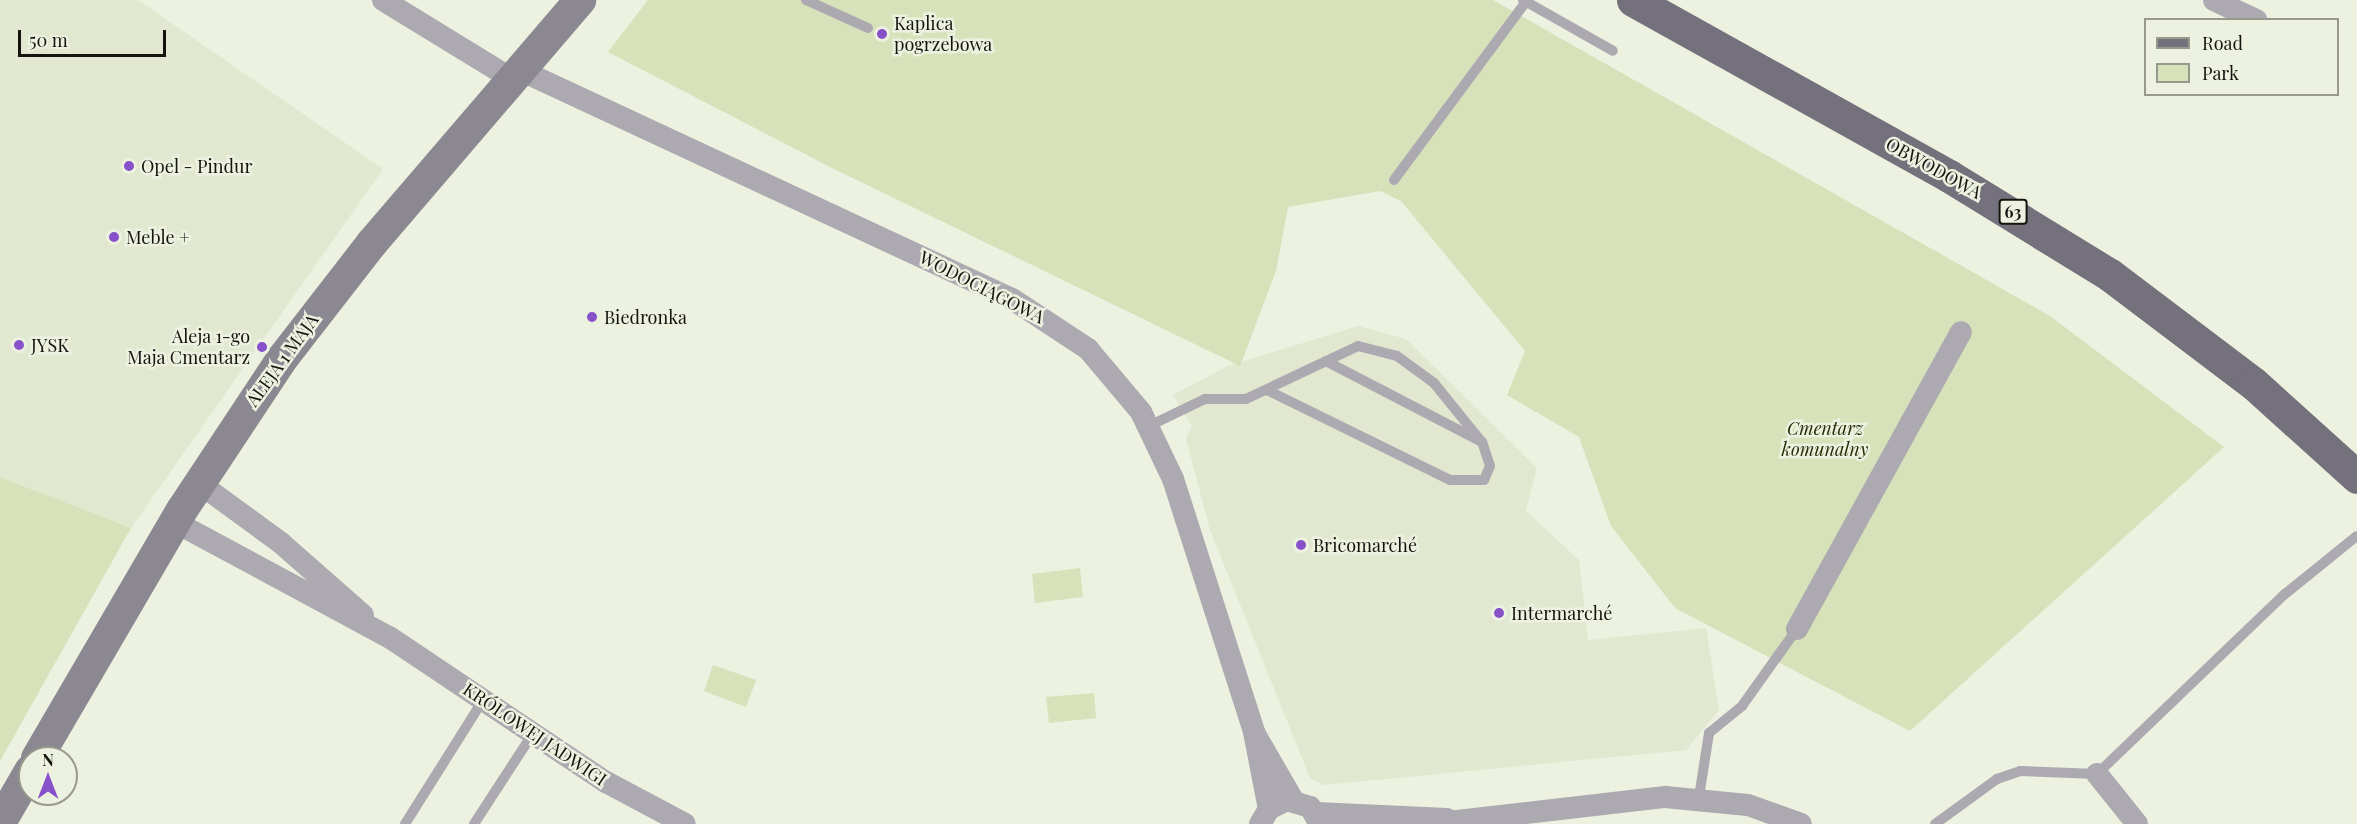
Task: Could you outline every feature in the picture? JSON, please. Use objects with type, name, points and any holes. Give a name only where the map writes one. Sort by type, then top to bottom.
[{"type":"main road","name":"OBWODOWA","points":[[1633,0],[1959,181],[2110,275],[2253,383],[2357,477]]},
{"type":"street","name":"WODOCIĄGOWA","points":[[383,0],[516,74],[1037,312],[1113,374],[1149,426],[1173,479],[1254,732],[1264,816]]},
{"type":"street","name":"ALEJA 1 MAJA","points":[[44,746],[199,483],[329,296],[580,0]]},
{"type":"street","points":[[2214,0],[2252,18]]},
{"type":"street","points":[[1797,629],[1961,332]]},
{"type":"street","name":"KRÓLOWEJ JADWIGI","points":[[199,483],[280,543],[389,637]]},
{"type":"street","name":"KRÓLOWEJ JADWIGI","points":[[175,522],[389,637],[606,782],[685,824]]},
{"type":"street","name":"WODOCIĄGOWA","points":[[1254,732],[1277,764],[1293,800]]},
{"type":"street","points":[[2097,774],[2137,824]]},
{"type":"street","points":[[0,823],[18,792]]},
{"type":"street","points":[[1264,816],[1293,800],[1318,818],[1441,821],[1700,797],[1748,805],[1801,824]]},
{"type":"lane","points":[[806,0],[868,28]]},
{"type":"lane","points":[[1394,180],[1526,1],[1613,51]]},
{"type":"lane","points":[[1149,426],[1205,399],[1246,399],[1358,346],[1397,356],[1434,383],[1482,442],[1490,466],[1484,480],[1450,480],[1267,390]]},
{"type":"lane","points":[[1326,361],[1482,442]]},
{"type":"lane","points":[[1935,824],[1997,779],[2020,771],[2097,774],[2285,594],[2357,536]]},
{"type":"lane","points":[[1700,797],[1709,733],[1742,706],[1797,629]]},
{"type":"lane","points":[[405,824],[483,700]]},
{"type":"lane","points":[[474,824],[533,734]]},
{"type":"shaded area","points":[[0,0],[138,0],[383,169],[131,528],[0,477]]},
{"type":"shaded area","points":[[1358,326],[1406,339],[1537,468],[1526,511],[1579,560],[1588,640],[1706,628],[1719,710],[1686,750],[1324,785],[1310,778],[1210,530],[1186,439],[1192,426],[1173,395],[1228,366]]},
{"type":"green space","name":"Cmentarz komunalny","points":[[648,0],[1493,0],[2050,316],[2224,447],[1910,731],[1675,608],[1611,526],[1579,437],[1507,395],[1525,351],[1401,201],[1380,191],[1288,207],[1276,271],[1240,366],[830,167],[608,52]]},
{"type":"green space","points":[[0,477],[131,528],[0,761]]},
{"type":"green space","points":[[1080,568],[1083,597],[1035,603],[1032,574]]},
{"type":"green space","points":[[713,665],[756,680],[746,707],[704,691]]},
{"type":"green space","points":[[1094,693],[1096,718],[1049,723],[1046,697]]},
{"type":"place","name":"Kaplica pogrzebowa","points":[[882,34]]},
{"type":"place","name":"Opel - Pindur","points":[[129,166]]},
{"type":"place","name":"Meble +","points":[[114,237]]},
{"type":"place","name":"Biedronka","points":[[592,317]]},
{"type":"place","name":"JYSK","points":[[19,345]]},
{"type":"place","name":"Aleja 1-go Maja Cmentarz","points":[[262,347]]},
{"type":"place","name":"Bricomarché","points":[[1301,545]]},
{"type":"place","name":"Intermarché","points":[[1499,613]]}]
